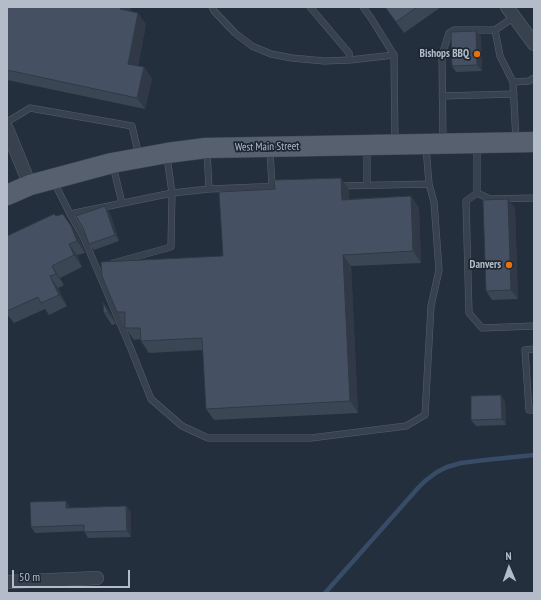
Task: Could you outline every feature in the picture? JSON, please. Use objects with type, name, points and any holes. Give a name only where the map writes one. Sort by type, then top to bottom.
[{"type":"main road","name":"West Main Street","points":[[7,195],[30,185],[112,162],[206,148],[525,142]]},
{"type":"street","points":[[510,12],[534,44]]},
{"type":"street","points":[[7,129],[30,185]]},
{"type":"street","points":[[7,582],[97,578]]},
{"type":"lane","points":[[212,7],[235,33],[252,46],[270,54],[324,61],[350,60],[394,55]]},
{"type":"lane","points":[[310,7],[349,52],[350,60]]},
{"type":"lane","points":[[363,7],[394,55],[396,144]]},
{"type":"lane","points":[[495,30],[510,12]]},
{"type":"lane","points":[[53,178],[70,214],[83,236],[151,399],[182,426],[208,438],[312,438],[406,426],[425,415],[431,306],[439,270],[434,202],[429,184],[442,96],[442,55],[450,33],[454,30],[495,30]]},
{"type":"lane","points":[[495,30],[500,56],[513,82],[514,94],[525,142]]},
{"type":"lane","points":[[513,82],[529,81],[534,78]]},
{"type":"lane","points":[[442,96],[514,94]]},
{"type":"lane","points":[[7,122],[30,108],[132,126],[139,158]]},
{"type":"lane","points":[[477,143],[477,193]]},
{"type":"lane","points":[[367,145],[368,185]]},
{"type":"lane","points":[[270,147],[272,186]]},
{"type":"lane","points":[[206,148],[209,189]]},
{"type":"lane","points":[[97,268],[171,247],[172,192],[167,153]]},
{"type":"lane","points":[[112,162],[122,203]]},
{"type":"lane","points":[[330,186],[429,184]]},
{"type":"lane","points":[[70,214],[172,192],[286,186]]},
{"type":"lane","points":[[477,193],[490,199],[534,198]]},
{"type":"lane","points":[[477,193],[466,202],[469,313],[482,328],[534,326]]},
{"type":"lane","points":[[534,349],[525,350],[529,410],[534,410]]},
{"type":"building","points":[[7,7],[121,7],[120,9],[138,13],[128,64],[144,67],[137,98],[7,70]]},
{"type":"building","points":[[385,7],[417,7],[396,22]]},
{"type":"building","points":[[476,31],[477,65],[452,66],[451,32]]},
{"type":"building","points":[[341,178],[342,200],[411,196],[413,251],[343,255],[350,401],[206,409],[202,338],[141,341],[140,328],[125,328],[125,312],[117,312],[102,276],[101,262],[223,256],[219,192],[275,189],[274,180]]},
{"type":"building","points":[[508,199],[511,290],[486,291],[483,200]]},
{"type":"building","points":[[105,206],[115,235],[89,244],[83,228],[76,216]]},
{"type":"building","points":[[54,214],[56,216],[63,214],[71,226],[77,241],[69,244],[74,255],[52,266],[56,274],[50,276],[59,295],[41,303],[38,297],[7,311],[7,236]]},
{"type":"building","points":[[103,302],[108,313],[104,313]]},
{"type":"building","points":[[501,395],[502,419],[471,420],[471,396]]},
{"type":"building","points":[[66,501],[66,508],[126,506],[127,531],[84,532],[84,525],[31,527],[30,502]]},
{"type":"waterway","points":[[325,593],[418,488],[437,472],[461,463],[534,455]]},
{"type":"place","name":"Bishops BBQ","points":[[477,54]]},
{"type":"place","name":"Danvers","points":[[509,265]]}]
